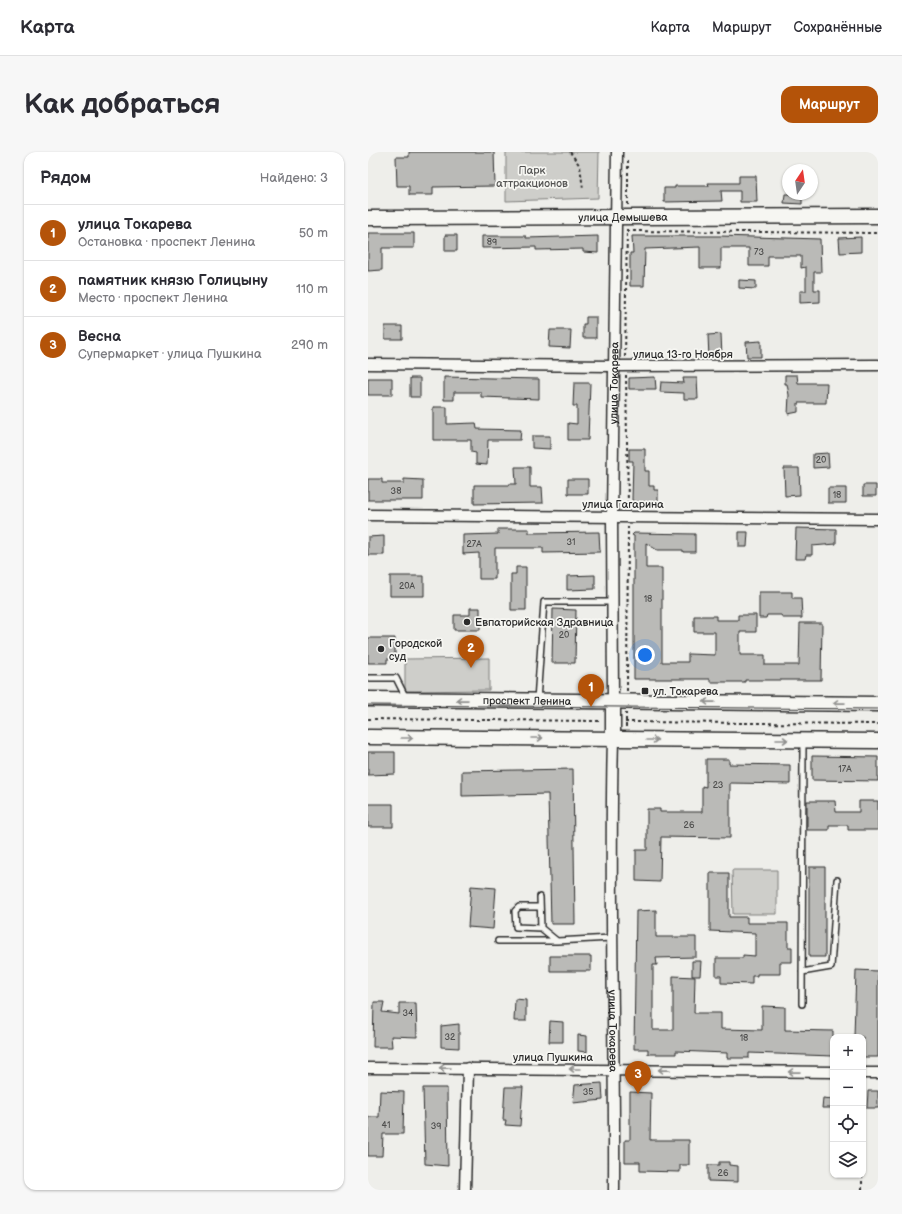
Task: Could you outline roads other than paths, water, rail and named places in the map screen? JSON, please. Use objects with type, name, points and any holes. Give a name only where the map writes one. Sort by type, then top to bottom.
[{"type":"street","name":"улица Токарева","points":[[614,1190],[614,1070],[611,938],[620,739],[620,701],[612,602],[612,516],[614,366],[624,222],[617,152]]},
{"type":"street","name":"улица Демышева","points":[[368,218],[624,222],[878,216]]},
{"type":"street","name":"улица 13-го Ноября","points":[[368,364],[614,366],[878,365]]},
{"type":"street","name":"улица Гагарина","points":[[368,515],[878,519]]},
{"type":"street","name":"проспект Ленина","points":[[368,699],[878,704]]},
{"type":"street","points":[[368,737],[878,741]]},
{"type":"street","name":"улица Пушкина","points":[[368,1068],[830,1072]]},
{"type":"street","points":[[464,1190],[468,1068]]},
{"type":"street","points":[[866,1073],[878,1073]]},
{"type":"lane","points":[[537,701],[544,602],[612,602]]},
{"type":"lane","points":[[368,678],[396,678],[406,699]]},
{"type":"lane","points":[[802,741],[802,1004]]},
{"type":"lane","points":[[802,972],[831,967],[838,880]]},
{"type":"lane","points":[[540,897],[540,928]]},
{"type":"lane","points":[[540,907],[519,907],[515,911],[516,927],[540,928],[557,941]]},
{"type":"lane","points":[[498,942],[611,938]]},
{"type":"tram line","points":[[368,705],[878,709]]},
{"type":"place","name":"Евпаторийская Здравница","points":[[467,622]]},
{"type":"place","name":"Городской суд","points":[[381,649]]},
{"type":"place","name":"памятник князю Голицыну","points":[[471,668]]},
{"type":"place","name":"ул. Токарева","points":[[645,691]]},
{"type":"place","name":"улица Токарева","points":[[591,707]]},
{"type":"place","name":"Весна","points":[[638,1094]]},
{"type":"park label","name":"Парк аттракционов","points":[[532,176]]}]
